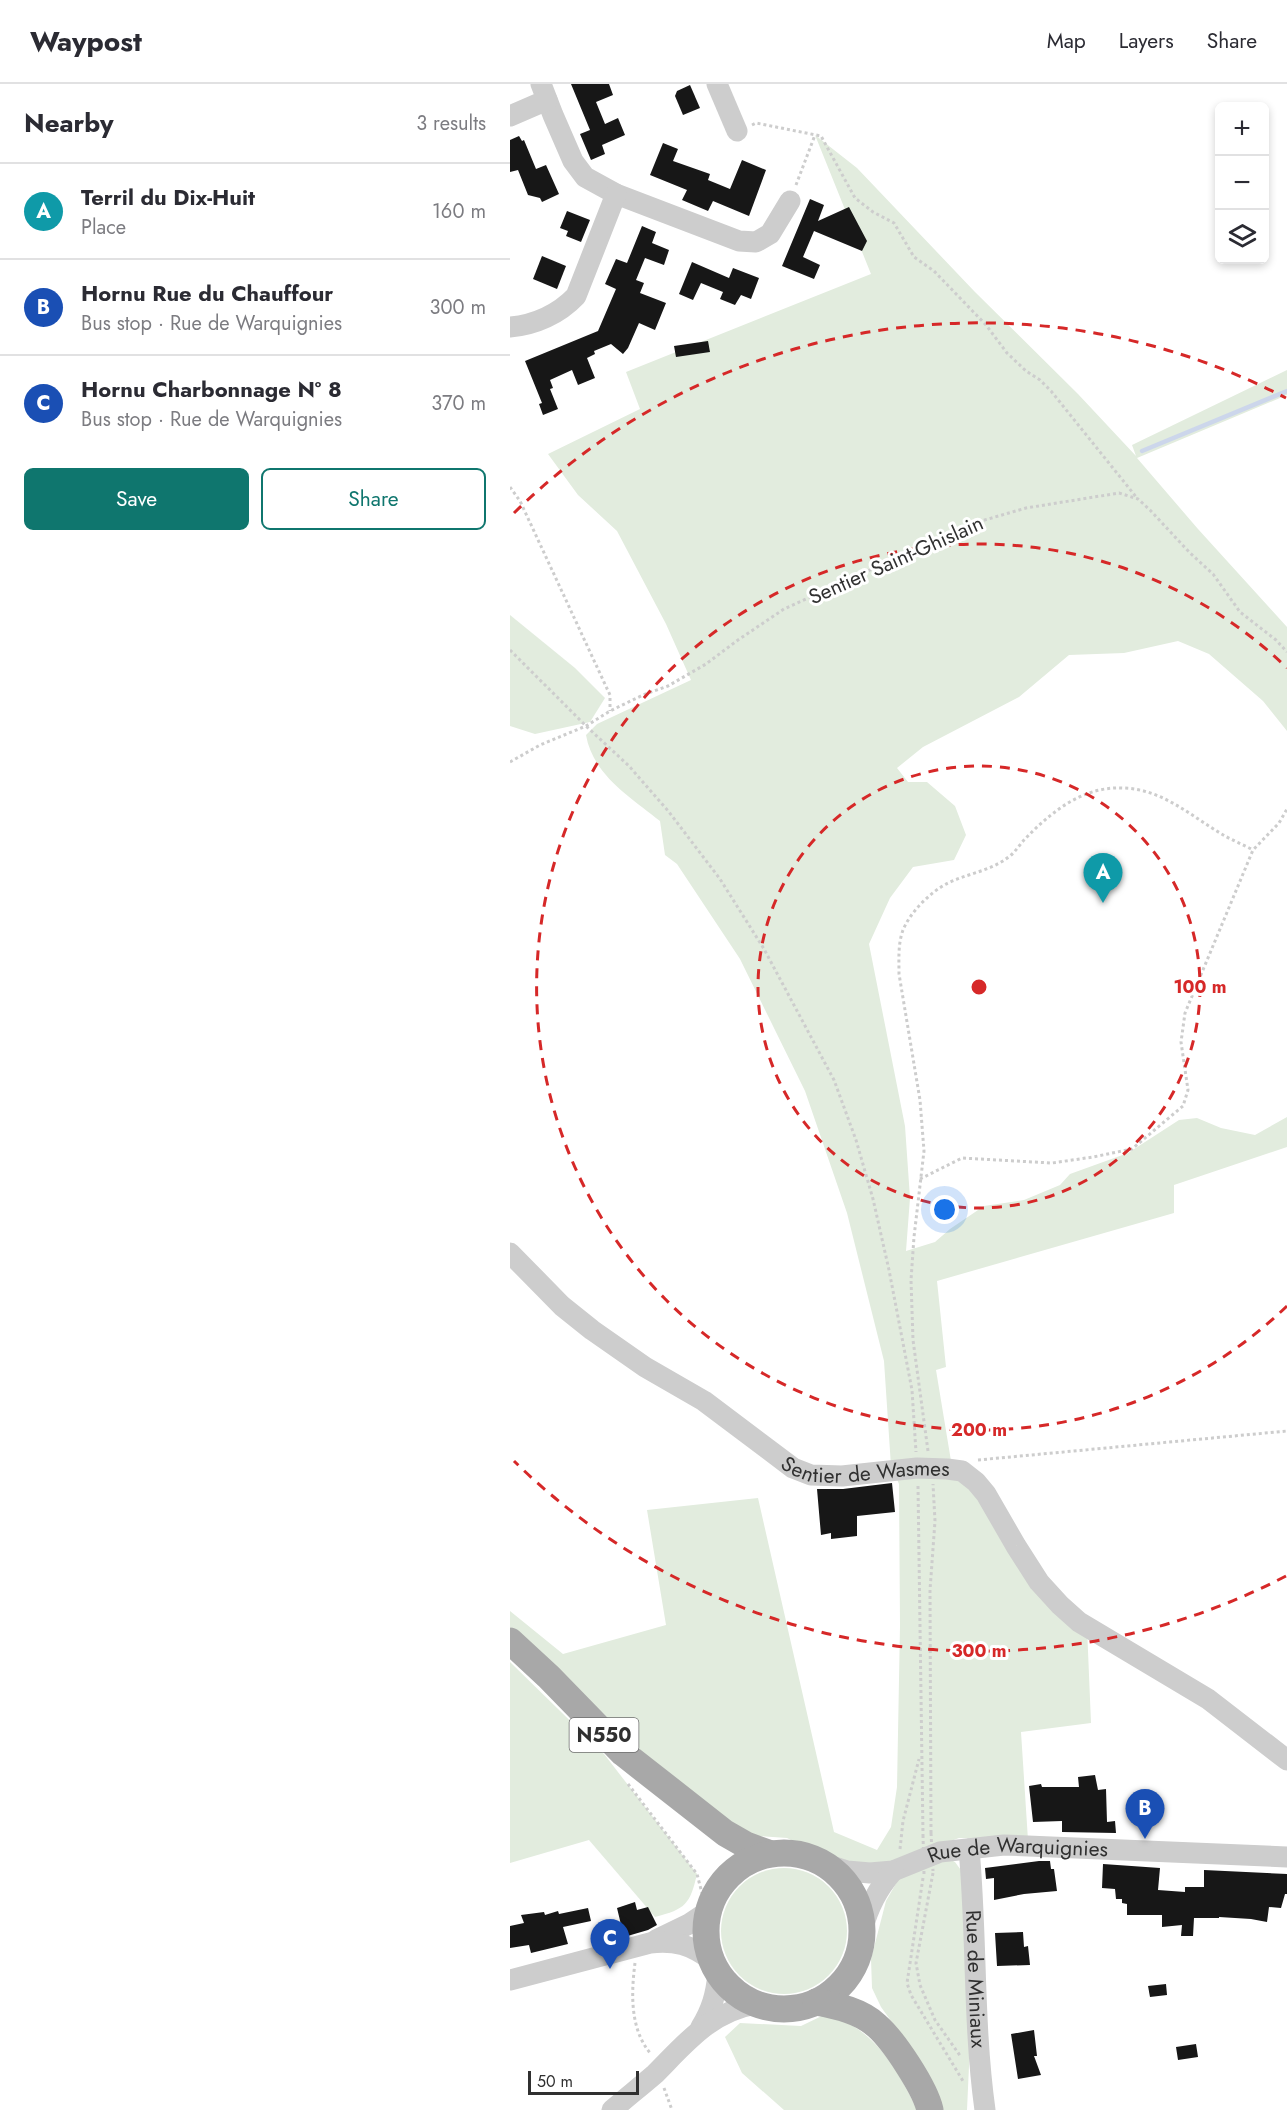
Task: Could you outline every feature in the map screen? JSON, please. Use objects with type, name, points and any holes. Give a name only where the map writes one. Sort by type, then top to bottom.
[{"type":"main road","name":"N550","points":[[510,1641],[549,1677],[623,1753],[707,1818],[717,1837],[723,1858],[723,1879]]},
{"type":"main road","points":[[707,1818],[725,1833],[746,1845],[768,1853]]},
{"type":"main road","points":[[789,1852],[807,1856],[825,1864],[845,1881],[858,1904],[862,1930],[860,1948],[854,1966],[838,1987],[816,2002],[786,2009],[756,2004],[735,1992],[714,1967],[705,1936],[707,1912],[713,1895],[723,1879],[736,1867],[752,1858],[768,1853],[789,1852]]},
{"type":"main road","points":[[854,1966],[866,2008],[919,2083],[930,2110]]},
{"type":"main road","points":[[816,2002],[849,2010],[878,2026]]},
{"type":"street","points":[[717,84],[737,131]]},
{"type":"street","points":[[510,116],[544,92],[573,161],[585,177],[616,194],[739,241],[756,242],[770,234],[790,201]]},
{"type":"street","points":[[510,327],[549,317],[566,307],[576,296],[616,194]]},
{"type":"street","name":"Sentier de Wasmes","points":[[510,1253],[562,1306],[592,1330],[645,1367],[704,1401],[793,1468],[811,1475],[842,1476],[925,1469],[962,1471],[986,1494],[1039,1582],[1079,1622],[1208,1700],[1287,1760]]},
{"type":"street","name":"Rue de Warquignies","points":[[825,1864],[847,1871],[870,1873],[893,1871],[940,1852],[1004,1845],[1287,1857]]},
{"type":"street","name":"Rue de Miniaux","points":[[969,1849],[974,1909],[980,2060],[974,2086],[985,2110]]},
{"type":"street","points":[[862,1930],[868,1908],[878,1888],[893,1871]]},
{"type":"street","points":[[643,1945],[680,1929],[707,1912]]},
{"type":"street","points":[[510,1980],[643,1945],[667,1941],[683,1943],[698,1950],[714,1967],[716,1994],[710,2013],[698,2030],[658,2070],[612,2110]]},
{"type":"street","points":[[698,2030],[716,2018],[740,2007],[756,2004]]},
{"type":"path","points":[[737,131],[756,123],[821,136],[855,198],[894,224],[914,257],[934,271],[986,325],[1007,353],[1051,391],[1138,499],[1213,574],[1240,612],[1276,640],[1287,652]]},
{"type":"path","points":[[790,201],[814,135]]},
{"type":"path","points":[[510,487],[520,501],[610,695],[610,711]]},
{"type":"path","name":"Sentier Saint-Ghislain","points":[[510,762],[540,745],[586,726],[643,695],[668,686],[706,664],[784,609],[971,524],[1026,508],[1119,493],[1138,499]]},
{"type":"path","points":[[510,650],[629,766],[669,812],[720,879],[764,949],[834,1080],[859,1150],[889,1270],[935,1521],[930,1590],[933,1871],[916,1964],[920,1986],[935,2020],[974,2086]]},
{"type":"path","points":[[974,2086],[911,1995],[908,1983],[924,1874],[921,1754],[927,1444],[913,1340],[911,1280],[924,1151],[920,1100],[899,974],[902,933],[912,916],[928,898],[947,884],[991,868],[1011,855],[1048,817],[1068,801],[1096,790],[1124,788],[1156,795],[1253,850]]},
{"type":"path","points":[[920,1179],[962,1158],[1052,1163],[1132,1149],[1183,1106],[1188,1090],[1181,1042],[1185,1013],[1253,850],[1279,823],[1287,809]]},
{"type":"path","points":[[962,1471],[976,1461],[1287,1431]]},
{"type":"path","points":[[900,1847],[903,1821],[921,1754]]},
{"type":"path","points":[[626,1781],[697,1874],[707,1912]]},
{"type":"path","points":[[643,1945],[632,1988],[637,2030],[645,2047],[653,2056],[658,2070]]},
{"type":"green space","points":[[815,135],[857,168],[1136,456],[1132,445],[1287,370],[1287,395],[1137,458],[1287,627],[1287,731],[1263,701],[1209,654],[1178,641],[1124,653],[1069,655],[1019,697],[923,747],[897,768],[908,782],[927,782],[955,806],[966,835],[954,860],[913,867],[890,898],[869,944],[905,1126],[910,1198],[906,1251],[935,1242],[984,1206],[1024,1200],[1060,1185],[1070,1174],[1128,1153],[1179,1120],[1197,1118],[1221,1128],[1255,1135],[1287,1117],[1287,1147],[1174,1185],[1174,1213],[937,1281],[946,1367],[936,1370],[951,1461],[1087,1627],[1091,1723],[1021,1732],[1028,1840],[959,1838],[880,1867],[846,1862],[815,1852],[787,1838],[758,1836],[727,1822],[667,1778],[510,1627],[510,1611],[563,1654],[666,1625],[647,1510],[758,1498],[834,1832],[877,1850],[891,1827],[897,1787],[900,1626],[899,1484],[891,1466],[884,1361],[847,1213],[805,1091],[740,959],[677,864],[665,855],[660,821],[614,784],[596,762],[590,749],[586,735],[597,724],[691,680],[666,624],[617,531],[578,495],[548,454],[640,409],[626,372],[871,274]]},
{"type":"green space","points":[[510,615],[575,668],[605,698],[590,722],[535,734],[510,726]]},
{"type":"green space","points":[[510,1662],[604,1754],[697,1874],[689,1899],[680,1908],[655,1917],[589,1840],[510,1863]]},
{"type":"green space","points":[[949,1859],[955,1862],[963,1873],[970,2044],[967,2110],[940,2110],[920,2061],[881,2007],[872,1988],[871,1959],[886,1901],[902,1873]]},
{"type":"green space","points":[[784,1868],[808,1873],[829,1886],[842,1907],[847,1931],[842,1955],[829,1976],[808,1989],[784,1994],[760,1989],[739,1976],[726,1955],[721,1931],[726,1907],[739,1886],[760,1873]]},
{"type":"green space","points":[[828,2013],[850,2024],[883,2052],[898,2074],[917,2110],[784,2110],[742,2073],[725,2037],[740,2023],[801,2026]]},
{"type":"building","points":[[571,84],[609,84],[613,95],[596,102],[605,124],[618,118],[625,135],[602,145],[605,154],[591,160],[580,134],[590,130]]},
{"type":"building","points":[[690,85],[700,108],[683,115],[675,96],[677,91]]},
{"type":"building","points":[[519,136],[522,141],[524,140],[536,169],[546,165],[559,194],[542,202],[540,198],[528,195],[518,170],[510,172],[510,140]]},
{"type":"building","points":[[663,143],[678,149],[673,161],[710,174],[708,180],[730,189],[742,160],[766,170],[749,216],[713,201],[708,211],[682,200],[687,190],[650,175]]},
{"type":"building","points":[[810,199],[824,205],[818,221],[849,207],[867,241],[862,251],[814,231],[803,257],[820,265],[814,279],[782,266]]},
{"type":"building","points":[[567,211],[590,220],[581,242],[566,236],[568,231],[560,228]]},
{"type":"building","points":[[642,226],[656,232],[652,243],[669,250],[664,265],[645,258],[636,280],[644,283],[640,293],[666,303],[655,330],[639,323],[623,354],[611,344],[594,351],[595,354],[587,358],[595,378],[578,385],[572,370],[550,380],[553,388],[550,389],[558,409],[543,415],[539,404],[542,403],[525,361],[598,331],[616,289],[605,284],[616,259],[627,263]]},
{"type":"building","points":[[542,256],[566,266],[557,289],[533,279]]},
{"type":"building","points":[[692,262],[729,278],[733,268],[759,278],[751,299],[741,295],[735,305],[720,299],[723,292],[701,283],[693,300],[679,294]]},
{"type":"building","points":[[708,341],[710,352],[676,357],[674,346]]},
{"type":"building","points":[[892,1483],[895,1512],[857,1516],[857,1536],[831,1539],[831,1533],[821,1535],[817,1489],[843,1489]]},
{"type":"building","points":[[1095,1775],[1098,1790],[1106,1789],[1107,1822],[1115,1821],[1116,1833],[1062,1832],[1062,1821],[1033,1822],[1029,1786],[1041,1784],[1042,1787],[1079,1787],[1078,1777]]},
{"type":"building","points":[[1050,1861],[1051,1869],[1054,1869],[1057,1891],[994,1900],[994,1878],[986,1879],[985,1868]]},
{"type":"building","points":[[1103,1864],[1160,1868],[1158,1890],[1185,1892],[1185,1887],[1204,1887],[1204,1870],[1287,1874],[1287,1894],[1285,1894],[1281,1908],[1269,1907],[1267,1922],[1219,1917],[1194,1918],[1193,1936],[1181,1936],[1182,1925],[1162,1927],[1162,1915],[1127,1915],[1127,1904],[1122,1903],[1122,1899],[1116,1899],[1115,1889],[1102,1888]]},
{"type":"building","points":[[635,1902],[637,1910],[648,1907],[657,1925],[624,1937],[617,1908]]},
{"type":"building","points":[[588,1908],[591,1921],[563,1927],[568,1944],[531,1953],[529,1945],[510,1948],[510,1926],[524,1923],[521,1915],[544,1912],[545,1915],[558,1911],[559,1914]]},
{"type":"building","points":[[1023,1932],[1024,1947],[1028,1946],[1030,1965],[997,1966],[995,1933]]},
{"type":"building","points":[[1166,1984],[1167,1995],[1150,1997],[1148,1986]]},
{"type":"building","points":[[1034,2030],[1037,2056],[1034,2056],[1041,2075],[1018,2079],[1011,2034]]},
{"type":"building","points":[[1196,2044],[1198,2057],[1178,2060],[1176,2047]]},
{"type":"waterway","points":[[1142,451],[1287,391]]},
{"type":"place","name":"Terril du Dix-Huit","points":[[1103,903]]},
{"type":"place","name":"Hornu Rue du Chauffour","points":[[1145,1839]]},
{"type":"place","name":"Hornu Charbonnage N° 8","points":[[610,1969]]}]
